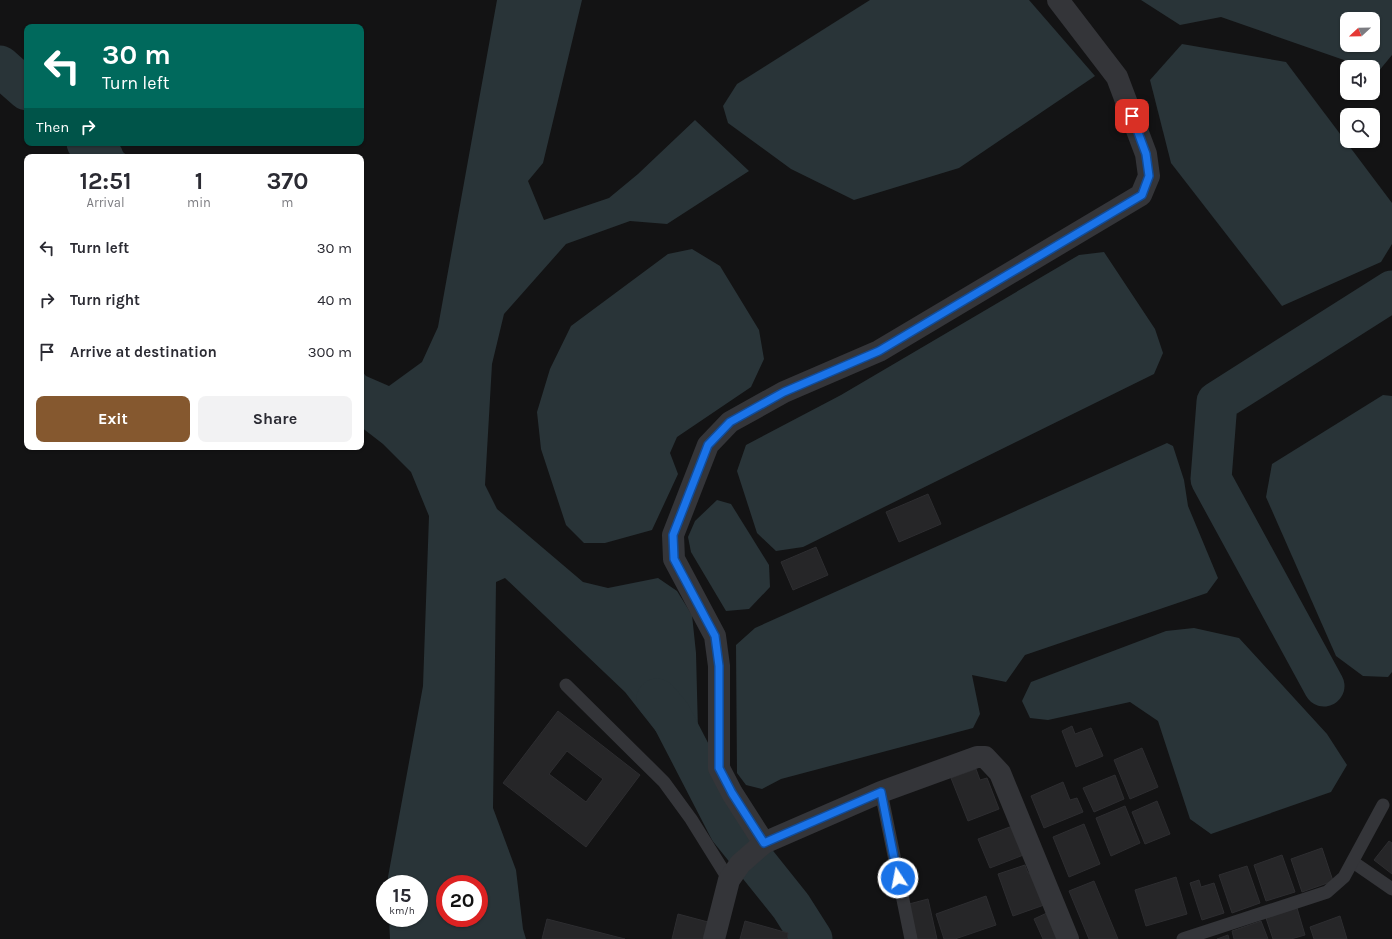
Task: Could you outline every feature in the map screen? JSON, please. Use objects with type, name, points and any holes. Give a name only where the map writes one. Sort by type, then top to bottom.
[{"type":"street","points":[[714,939],[747,860],[732,793],[719,768],[719,666],[715,636],[674,559],[673,535],[708,445],[730,422],[784,392],[879,351],[1142,195],[1149,176],[1146,154],[1117,77],[1058,0]]},
{"type":"street","points":[[747,860],[881,792],[977,757],[985,757],[1000,773],[1068,939]]},
{"type":"lane","points":[[566,685],[664,782],[691,819],[747,860]]},
{"type":"lane","points":[[881,792],[910,939]]},
{"type":"lane","points":[[1183,939],[1327,892],[1344,877],[1383,805]]},
{"type":"lane","points":[[1353,862],[1392,889]]},
{"type":"shaded area","points":[[497,0],[582,0],[543,163],[528,181],[544,220],[609,198],[638,174],[695,120],[749,171],[667,224],[630,221],[566,244],[504,314],[492,364],[485,485],[497,509],[583,582],[608,588],[658,578],[677,591],[692,615],[696,653],[698,731],[677,758],[625,692],[505,578],[496,582],[493,808],[516,870],[523,929],[526,939],[390,939],[389,927],[428,927],[428,875],[388,875],[423,686],[429,516],[411,472],[383,444],[364,429],[364,374],[366,376],[389,386],[422,362],[438,327]]},
{"type":"shaded area","points":[[870,0],[1029,0],[1095,76],[959,168],[854,200],[791,169],[728,123],[723,106],[737,84]]},
{"type":"shaded area","points":[[1141,0],[1392,0],[1392,55],[1380,70],[1380,60],[1344,60],[1221,17],[1180,25]]},
{"type":"shaded area","points":[[1182,44],[1286,62],[1340,134],[1340,148],[1351,148],[1392,203],[1392,244],[1381,262],[1282,306],[1171,163],[1150,80]]},
{"type":"shaded area","points":[[92,146],[116,146],[125,154],[85,154]]},
{"type":"shaded area","points":[[692,249],[720,266],[759,330],[764,359],[751,387],[677,437],[670,453],[678,474],[652,530],[605,543],[584,543],[566,525],[541,449],[537,412],[550,369],[571,326],[668,254]]},
{"type":"shaded area","points":[[1104,252],[1155,329],[1163,353],[1154,374],[803,547],[776,551],[757,533],[737,471],[746,445],[841,395],[1079,255]]},
{"type":"shaded area","points":[[1383,395],[1392,396],[1392,672],[1388,677],[1363,676],[1336,656],[1266,497],[1272,464]]},
{"type":"shaded area","points":[[1167,443],[1173,446],[1184,480],[1188,506],[1218,578],[1207,593],[1025,655],[1006,682],[972,675],[980,714],[973,728],[781,779],[762,789],[746,785],[737,773],[736,645],[755,628]]},
{"type":"shaded area","points":[[717,500],[731,504],[769,565],[770,587],[749,609],[726,611],[691,552],[688,537],[695,521]]},
{"type":"shaded area","points":[[1194,628],[1239,638],[1327,734],[1347,765],[1331,792],[1211,834],[1190,819],[1158,721],[1130,702],[1048,720],[1030,718],[1022,701],[1031,682],[1166,631]]},
{"type":"building","points":[[928,494],[941,524],[899,542],[886,512]]},
{"type":"building","points":[[816,547],[828,575],[793,590],[781,562]]},
{"type":"building","points":[[558,711],[640,775],[586,847],[503,783]],"holes":[[[567,751],[603,779],[586,802],[549,774]]]},
{"type":"building","points":[[1072,726],[1075,734],[1091,728],[1103,756],[1076,767],[1062,731]]},
{"type":"building","points":[[1142,748],[1158,787],[1130,799],[1114,760]]},
{"type":"building","points":[[976,769],[980,780],[987,778],[999,809],[968,821],[951,778]]},
{"type":"building","points":[[1115,775],[1124,799],[1094,812],[1083,788]]},
{"type":"building","points":[[1063,782],[1070,800],[1077,798],[1083,812],[1044,828],[1031,796]]},
{"type":"building","points":[[1157,801],[1170,834],[1145,844],[1132,812]]},
{"type":"building","points":[[1125,806],[1140,843],[1111,856],[1096,818]]},
{"type":"building","points":[[1084,824],[1100,864],[1069,877],[1053,837]]},
{"type":"building","points":[[1015,825],[1026,854],[990,868],[978,839]]},
{"type":"building","points":[[1389,841],[1392,843],[1392,874],[1374,860]]},
{"type":"building","points":[[1322,848],[1333,881],[1302,892],[1291,859]]},
{"type":"building","points":[[1282,855],[1295,892],[1266,901],[1254,865]]},
{"type":"building","points":[[1025,865],[1028,873],[1035,871],[1047,904],[1013,916],[998,874]]},
{"type":"building","points":[[1247,866],[1260,903],[1232,913],[1219,875]]},
{"type":"building","points":[[1176,877],[1187,914],[1146,926],[1135,890]]},
{"type":"building","points":[[1199,880],[1201,887],[1214,883],[1224,913],[1202,920],[1190,883]]},
{"type":"building","points":[[1094,881],[1118,939],[1089,939],[1069,891]]},
{"type":"building","points":[[986,896],[996,925],[955,939],[944,939],[936,914]]},
{"type":"building","points":[[928,899],[937,939],[917,939],[909,904]]},
{"type":"building","points":[[1297,908],[1305,935],[1291,939],[1273,939],[1266,918]]},
{"type":"building","points":[[1049,912],[1061,939],[1043,939],[1034,919]]},
{"type":"building","points":[[678,914],[708,922],[704,939],[672,939]]},
{"type":"building","points":[[1340,916],[1347,939],[1314,939],[1310,927]]},
{"type":"building","points":[[547,919],[625,939],[542,939]]},
{"type":"building","points":[[745,921],[788,933],[787,939],[740,939]]},
{"type":"building","points":[[1261,921],[1268,939],[1234,939],[1232,931]]},
{"type":"building","points":[[1228,935],[1229,939],[1217,939]]},
{"type":"waterway","points":[[0,66],[24,87]]},
{"type":"waterway","points":[[90,146],[100,154]]},
{"type":"waterway","points":[[1324,686],[1211,479],[1217,402],[1392,291]]},
{"type":"waterway","points":[[657,699],[670,714],[730,830],[791,906],[812,939]]},
{"type":"route","points":[[898,878],[881,792],[764,843],[732,793],[719,768],[719,666],[715,636],[674,559],[673,535],[708,445],[730,422],[784,392],[879,351],[1142,195],[1149,176],[1146,154],[1132,116]]}]
